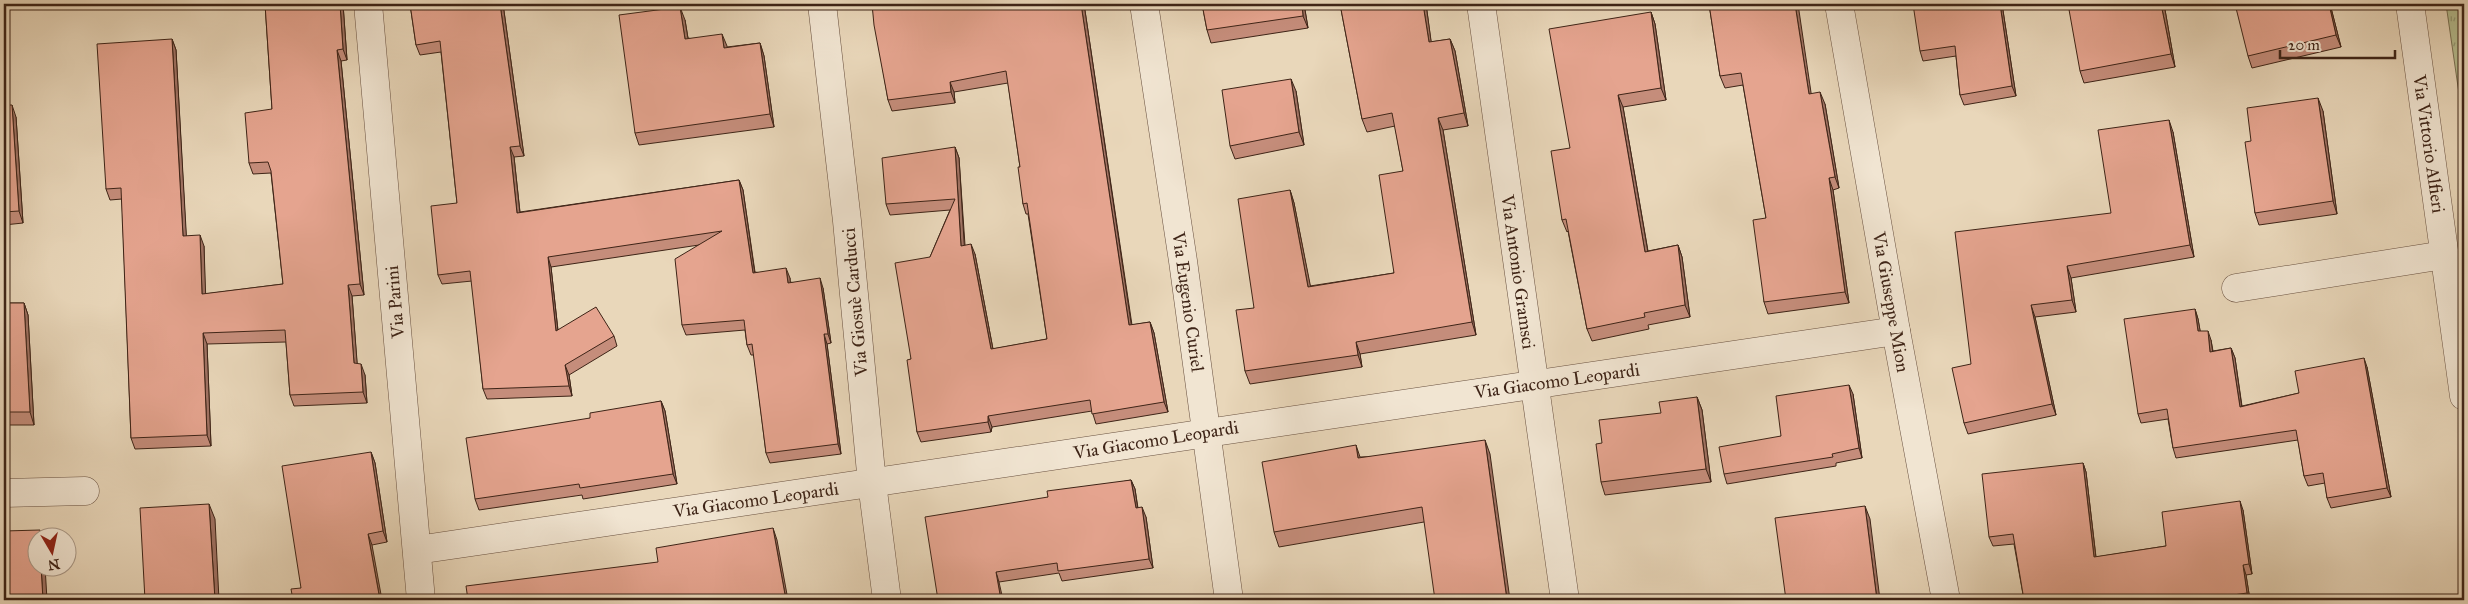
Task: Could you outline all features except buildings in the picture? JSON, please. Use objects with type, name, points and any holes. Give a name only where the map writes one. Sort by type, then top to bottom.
[{"type":"street","name":"Via Parini","points":[[368,4],[421,600]]},
{"type":"street","name":"Via Giosuè Carducci","points":[[822,4],[847,221],[872,483],[887,600]]},
{"type":"street","name":"Via Eugenio Curiel","points":[[1144,4],[1183,260],[1229,600]]},
{"type":"street","name":"Via Antonio Gramsci","points":[[1481,4],[1565,600]]},
{"type":"street","name":"Via Giuseppe Mion","points":[[1839,4],[1896,331],[1946,600]]},
{"type":"street","name":"Via Vittorio Alfieri","points":[[2410,4],[2464,396]]},
{"type":"street","points":[[2236,288],[2444,255]]},
{"type":"street","name":"Via Giacomo Leopardi","points":[[417,550],[1896,331]]},
{"type":"street","points":[[4,494],[85,491]]},
{"type":"green space","points":[[2446,4],[2464,4],[2464,128]]}]
